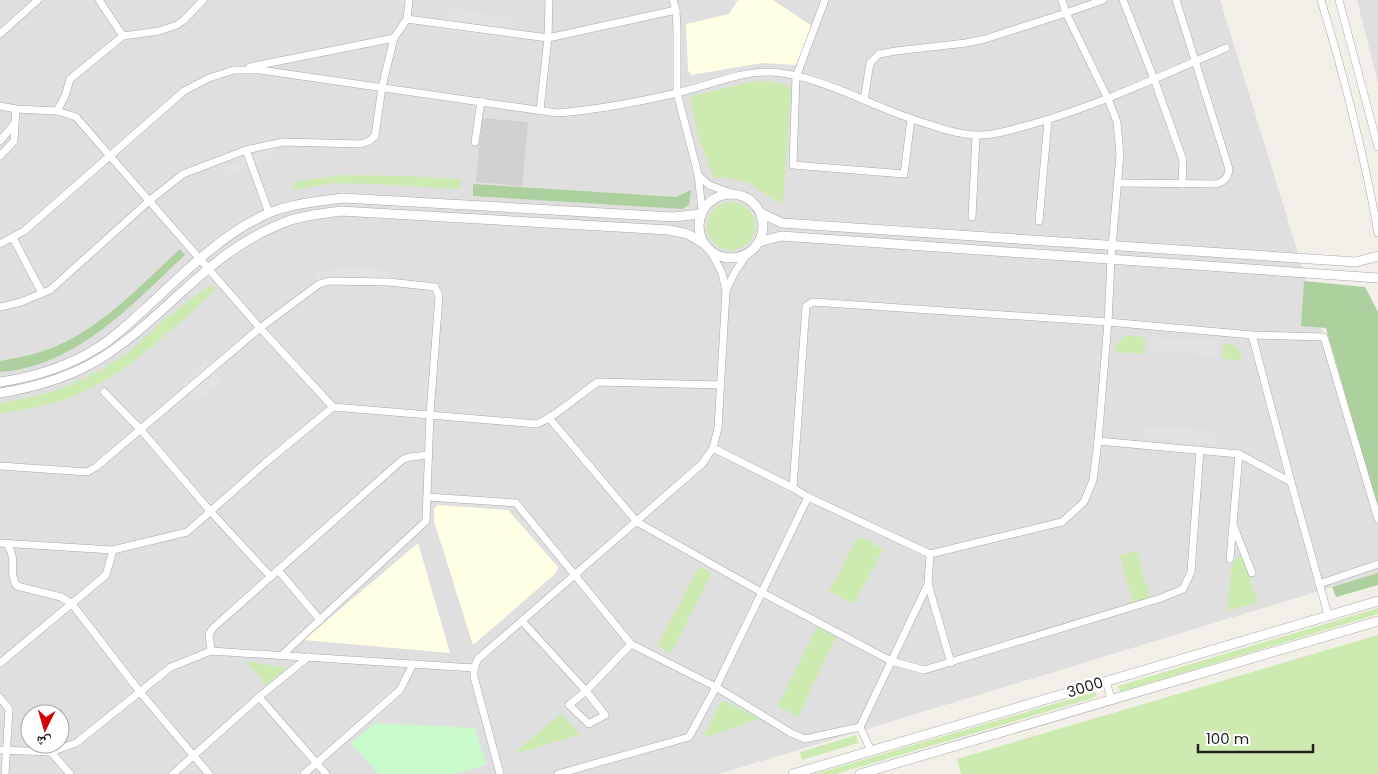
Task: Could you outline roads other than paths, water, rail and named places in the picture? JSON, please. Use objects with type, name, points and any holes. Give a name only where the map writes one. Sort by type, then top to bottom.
[{"type":"street","points":[[0,34],[38,0]]},
{"type":"street","points":[[99,0],[123,36]]},
{"type":"street","points":[[57,111],[65,96],[70,79],[123,36],[159,31],[176,25],[184,20],[203,0]]},
{"type":"street","points":[[0,307],[21,302],[50,290],[149,201],[183,174],[246,150],[283,142],[361,144],[369,142],[374,136],[382,87],[394,38],[407,19],[409,0]]},
{"type":"street","points":[[540,110],[548,38],[548,0]]},
{"type":"street","points":[[673,0],[676,10],[677,93],[698,174],[701,212],[698,229],[704,244]]},
{"type":"street","points":[[825,0],[796,77],[793,165],[904,174],[911,119]]},
{"type":"street","points":[[713,448],[793,488],[808,498],[930,554],[1062,522],[1084,502],[1094,480],[1120,154],[1117,122],[1108,99],[1066,14],[1062,0]]},
{"type":"street","points":[[864,100],[870,63],[879,54],[966,43],[1066,14],[1103,0]]},
{"type":"street","points":[[1123,0],[1183,160],[1182,184]]},
{"type":"street","points":[[1118,183],[1216,184],[1224,182],[1228,177],[1229,169],[1176,0]]},
{"type":"street","points":[[1320,0],[1337,56],[1372,200],[1378,233]]},
{"type":"street","points":[[1339,0],[1378,147]]},
{"type":"street","points":[[407,19],[548,38],[676,10]]},
{"type":"street","points":[[0,244],[24,231],[184,91],[209,78],[234,70],[394,38]]},
{"type":"street","points":[[234,70],[260,70],[558,113],[586,111],[677,93],[749,73],[773,72],[805,78],[911,119],[976,136],[992,135],[1048,120],[1108,99],[1226,48]]},
{"type":"street","points":[[475,142],[481,101]]},
{"type":"street","points":[[0,106],[16,109],[57,111],[76,117],[260,328],[333,408]]},
{"type":"street","points":[[0,156],[14,141],[16,109]]},
{"type":"street","points":[[1039,221],[1048,120]]},
{"type":"street","points":[[0,141],[16,122]]},
{"type":"street","points":[[972,217],[976,136]]},
{"type":"street","points":[[246,150],[269,213]]},
{"type":"street","points":[[698,174],[709,185],[731,193],[740,194],[749,199],[761,213],[763,223],[759,242],[747,254],[735,272],[726,291]]},
{"type":"street","points":[[0,382],[47,372],[75,360],[100,346],[122,329],[199,258],[226,238],[269,213],[311,202],[343,198],[673,218],[701,212],[714,198],[731,193]]},
{"type":"street","points":[[414,203],[414,216]]},
{"type":"street","points":[[0,393],[20,390],[81,370],[128,339],[228,252],[258,235],[289,221],[340,211],[669,230],[688,234],[704,244],[711,252],[722,273],[726,291],[717,435],[713,448],[702,464],[482,656],[474,668],[475,682],[500,774]]},
{"type":"street","points":[[761,213],[782,223],[1356,262],[1378,256]]},
{"type":"street","points":[[759,242],[782,236],[1378,278]]},
{"type":"street","points":[[12,238],[42,293]]},
{"type":"street","points":[[711,252],[728,258],[738,258],[747,254]]},
{"type":"street","points":[[0,466],[87,472],[109,457],[260,328],[316,286],[329,281],[388,282],[435,287],[439,296],[430,414],[426,521],[282,655]]},
{"type":"street","points":[[793,488],[806,306],[813,302],[1108,322],[1252,335],[1324,337],[1378,519]]},
{"type":"street","points":[[1252,335],[1328,615]]},
{"type":"street","points":[[3,543],[112,550],[187,532],[264,464],[333,408],[430,414],[537,424],[550,418],[598,382],[721,385]]},
{"type":"street","points":[[104,392],[141,430],[210,512],[271,577]]},
{"type":"street","points":[[550,418],[637,522],[761,592],[892,661],[924,670],[1152,601],[1183,589],[1191,572],[1200,450]]},
{"type":"street","points":[[1098,441],[1239,454],[1291,482]]},
{"type":"street","points":[[1230,559],[1239,454]]},
{"type":"street","points":[[211,651],[209,634],[213,628],[402,460],[409,457],[429,455]]},
{"type":"street","points":[[427,497],[516,503],[631,644],[716,687],[791,733],[805,739],[860,727]]},
{"type":"street","points":[[558,774],[689,737],[716,687],[808,498]]},
{"type":"street","points":[[1233,523],[1252,573]]},
{"type":"street","points":[[3,543],[13,553],[12,579],[17,586],[61,597],[72,604],[140,692],[209,774]]},
{"type":"street","points":[[0,663],[106,575],[112,550]]},
{"type":"street","points":[[930,554],[928,584],[951,663]]},
{"type":"street","points":[[1319,584],[1378,564]]},
{"type":"street","points":[[278,570],[320,620]]},
{"type":"street","points":[[860,727],[928,584]]},
{"type":"street","name":"3000","points":[[792,774],[1378,600]]},
{"type":"street","points":[[522,621],[586,691],[605,715],[589,724],[569,705],[586,691],[631,644]]},
{"type":"street","name":"3000","points":[[860,774],[1378,621]]},
{"type":"street","points":[[70,745],[76,743],[171,667],[211,651],[474,668]]},
{"type":"street","points":[[173,774],[259,697],[308,657]]},
{"type":"street","points":[[304,774],[400,690],[414,664]]},
{"type":"street","name":"3000","points":[[1106,681],[1111,700]]},
{"type":"street","points":[[259,697],[326,774]]},
{"type":"street","points":[[0,698],[9,708],[3,750],[5,774]]},
{"type":"street","points":[[860,727],[871,751]]},
{"type":"street","points":[[3,750],[20,751]]},
{"type":"street","points":[[53,754],[70,774]]}]
